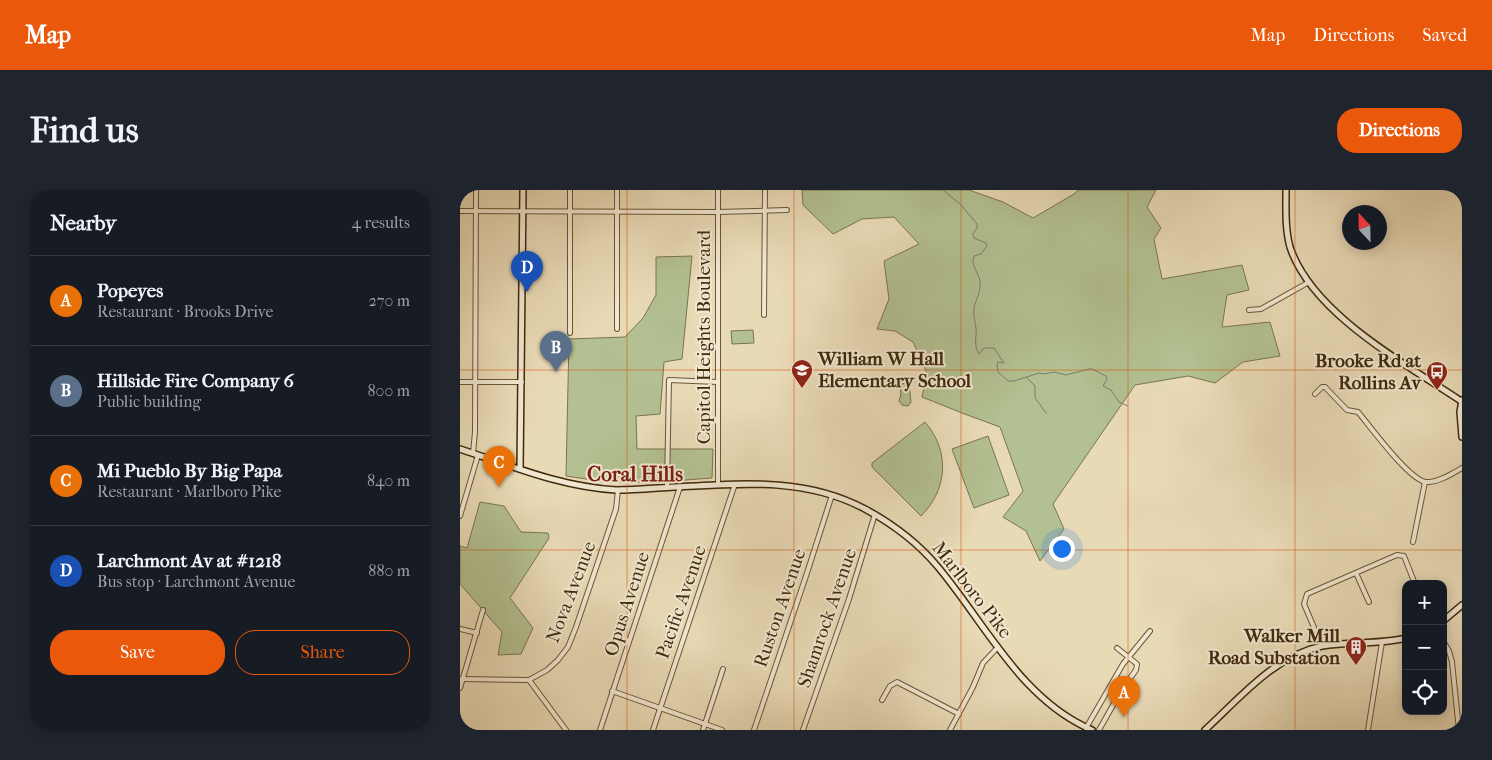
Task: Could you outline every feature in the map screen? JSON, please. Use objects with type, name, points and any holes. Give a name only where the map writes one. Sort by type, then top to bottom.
[{"type":"street","points":[[460,516],[475,454],[476,190]]},
{"type":"street","points":[[520,469],[523,190]]},
{"type":"street","points":[[570,190],[570,332]]},
{"type":"street","points":[[617,190],[617,329]]},
{"type":"street","name":"Capitol Heights Boulevard","points":[[718,190],[718,485]]},
{"type":"street","points":[[764,315],[765,190]]},
{"type":"street","points":[[1286,190],[1288,237],[1298,265],[1309,282],[1328,304],[1363,335],[1462,400],[1460,412],[1462,437]]},
{"type":"street","points":[[460,211],[765,212],[787,210]]},
{"type":"street","points":[[1248,310],[1261,309],[1309,282]]},
{"type":"street","points":[[667,488],[669,380],[718,382]]},
{"type":"street","points":[[460,382],[522,382]]},
{"type":"street","points":[[1315,394],[1325,386],[1347,410],[1358,412],[1409,472],[1425,482],[1438,480],[1462,468]]},
{"type":"street","name":"Marlboro Pike","points":[[460,449],[562,483],[618,490],[735,484],[785,485],[832,495],[856,504],[875,514],[906,535],[931,559],[998,647],[1034,689],[1060,711],[1088,729]]},
{"type":"street","points":[[1413,542],[1425,482]]},
{"type":"street","name":"Pacific Avenue","points":[[653,730],[735,484]]},
{"type":"street","name":"Opus Avenue","points":[[600,730],[680,486]]},
{"type":"street","name":"Nova Avenue","points":[[529,680],[547,670],[558,660],[571,639],[616,509],[618,490]]},
{"type":"street","name":"Ruston Avenue","points":[[754,730],[832,495]]},
{"type":"street","name":"Shamrock Avenue","points":[[803,730],[849,599],[875,514]]},
{"type":"street","points":[[1322,646],[1304,604],[1304,598],[1309,593],[1397,555],[1404,556],[1413,580]]},
{"type":"street","points":[[1356,573],[1369,602]]},
{"type":"street","points":[[1447,618],[1462,605]]},
{"type":"street","points":[[460,688],[461,679],[483,610]]},
{"type":"street","points":[[460,629],[476,633]]},
{"type":"street","points":[[1088,729],[1115,676],[1150,631]]},
{"type":"street","points":[[1206,730],[1273,669],[1292,657],[1322,646],[1402,639]]},
{"type":"street","points":[[1368,730],[1382,642]]},
{"type":"street","points":[[950,730],[984,660],[998,647]]},
{"type":"street","points":[[1100,730],[1121,691],[1136,670],[1137,664],[1117,648]]},
{"type":"street","points":[[1447,648],[1452,662],[1458,730]]},
{"type":"street","points":[[703,730],[724,669]]},
{"type":"street","points":[[461,679],[529,680],[566,730]]},
{"type":"street","points":[[882,700],[890,686],[897,682],[959,714]]},
{"type":"street","points":[[612,691],[722,730]]},
{"type":"green space","points":[[802,190],[969,190],[1003,202],[1033,218],[1078,190],[1156,190],[1147,207],[1161,228],[1154,239],[1162,279],[1242,265],[1249,290],[1227,295],[1222,327],[1270,322],[1280,356],[1243,362],[1215,383],[1188,376],[1135,385],[1053,504],[1064,529],[1040,561],[1026,531],[1003,517],[1023,491],[1000,427],[922,397],[927,373],[913,342],[895,331],[877,329],[889,299],[884,261],[919,244],[894,217],[862,219],[833,234],[803,205]]},
{"type":"green space","points":[[692,256],[682,359],[664,362],[660,414],[636,416],[637,449],[713,449],[712,478],[659,482],[606,482],[566,476],[569,339],[625,337],[643,318],[656,295],[656,257]]},
{"type":"green space","points":[[753,330],[754,343],[732,344],[731,331]]},
{"type":"green space","points":[[909,383],[911,402],[908,406],[902,405],[899,401],[901,394],[900,384]]},
{"type":"green space","points":[[925,422],[939,445],[942,457],[942,470],[937,494],[921,516],[872,467],[872,463]]},
{"type":"green space","points":[[988,436],[1009,495],[974,508],[952,449]]},
{"type":"green space","points":[[480,502],[504,506],[521,532],[548,533],[549,538],[510,598],[533,628],[521,654],[498,655],[502,632],[460,584],[460,546],[467,548]]},
{"type":"waterway","points":[[943,190],[961,205],[977,224],[973,234],[974,238],[986,243],[987,246],[981,254],[974,256],[973,260],[980,282],[974,311],[976,344],[979,354],[984,348],[994,348],[1004,363],[998,362],[998,372],[1008,381],[1039,373],[1054,372],[1066,375],[1092,369],[1106,376],[1107,379],[1103,386],[1111,390],[1119,402],[1128,406]]},
{"type":"waterway","points":[[1027,378],[1035,386],[1035,398],[1046,413]]},
{"type":"place","name":"Larchmont Av at #1218","points":[[527,292]]},
{"type":"place","name":"Hillside Fire Company 6","points":[[556,372]]},
{"type":"place","name":"William W Hall Elementary School","points":[[802,389]]},
{"type":"place","name":"Brooke Rd at Rollins Av","points":[[1437,391]]},
{"type":"place","name":"Mi Pueblo By Big Papa","points":[[499,487]]},
{"type":"place","name":"Walker Mill Road Substation","points":[[1356,666]]},
{"type":"place","name":"Popeyes","points":[[1124,717]]},
{"type":"district","name":"Coral Hills","points":[[635,474]]}]
